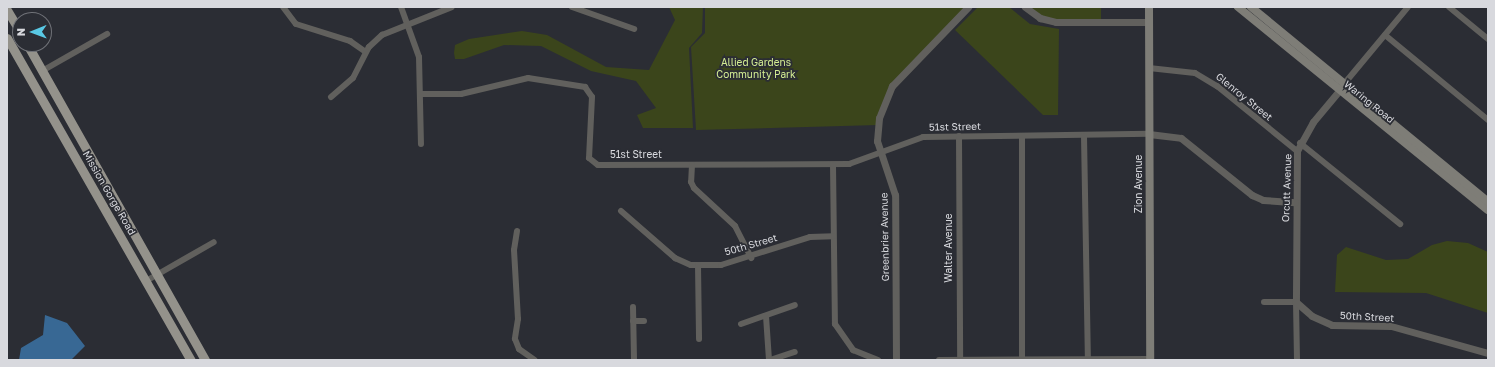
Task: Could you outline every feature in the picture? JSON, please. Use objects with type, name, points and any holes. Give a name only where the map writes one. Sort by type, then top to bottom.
[{"type":"main road","name":"Zion Avenue","points":[[1149,7],[1150,360]]},
{"type":"main road","name":"Waring Road","points":[[1238,7],[1488,202]]},
{"type":"main road","name":"Waring Road","points":[[1251,7],[1342,87],[1488,210]]},
{"type":"main road","name":"Mission Gorge Road","points":[[7,38],[191,360]]},
{"type":"main road","name":"Mission Gorge Road","points":[[31,52],[205,360]]},
{"type":"street","points":[[283,7],[296,24],[350,41],[366,52]]},
{"type":"street","points":[[401,7],[419,57],[421,144]]},
{"type":"street","points":[[331,97],[353,78],[366,52],[382,35],[452,7]]},
{"type":"street","points":[[572,7],[634,29]]},
{"type":"street","name":"Greenbrier Avenue","points":[[896,360],[895,195],[876,131],[885,98],[892,86],[968,7]]},
{"type":"street","points":[[1025,7],[1040,18],[1056,22],[1149,22]]},
{"type":"street","name":"Orcutt Avenue","points":[[1297,360],[1295,202],[1297,151],[1300,143],[1342,87],[1408,7]]},
{"type":"street","points":[[1449,7],[1488,39]]},
{"type":"street","points":[[42,71],[107,34]]},
{"type":"street","points":[[1385,35],[1488,120]]},
{"type":"street","name":"Glenroy Street","points":[[1149,68],[1195,73],[1216,86],[1297,151]]},
{"type":"street","name":"51st Street","points":[[420,94],[461,94],[528,78],[585,87],[592,97],[589,158],[598,165],[849,164],[923,137],[1149,134],[1182,138],[1254,196],[1295,202]]},
{"type":"street","name":"Walter Avenue","points":[[959,136],[960,360]]},
{"type":"street","points":[[1022,136],[1022,359]]},
{"type":"street","points":[[1084,136],[1088,359]]},
{"type":"street","points":[[1300,143],[1400,224]]},
{"type":"street","points":[[692,165],[691,182],[694,188],[735,226],[751,258]]},
{"type":"street","points":[[832,165],[835,324],[853,350],[878,360]]},
{"type":"street","name":"50th Street","points":[[621,211],[681,262],[698,265],[751,258],[810,237],[833,236]]},
{"type":"street","points":[[517,231],[514,250],[518,319],[515,339],[518,349],[535,360]]},
{"type":"street","points":[[146,280],[214,242]]},
{"type":"street","points":[[698,265],[699,339]]},
{"type":"street","points":[[1264,302],[1296,302]]},
{"type":"street","name":"50th Street","points":[[1296,302],[1312,316],[1332,325],[1390,326],[1488,353]]},
{"type":"street","points":[[741,324],[795,305]]},
{"type":"street","points":[[633,307],[634,360]]},
{"type":"street","points":[[766,316],[770,360],[795,352]]},
{"type":"street","points":[[633,321],[644,321]]},
{"type":"street","points":[[938,360],[1150,360]]},
{"type":"green space","points":[[669,7],[703,7],[702,33],[689,48],[693,128],[643,128],[637,115],[656,108],[636,81],[591,71],[541,46],[504,45],[464,59],[455,59],[455,45],[469,39],[522,31],[547,35],[606,67],[649,70],[675,20]]},
{"type":"green space","name":"Allied Gardens Community Park","points":[[705,7],[968,7],[897,81],[878,125],[696,130],[691,47],[705,33]]},
{"type":"green space","points":[[978,7],[1009,7],[1030,24],[1059,29],[1058,115],[1043,115],[955,30]]},
{"type":"green space","points":[[1025,7],[1101,7],[1101,21],[1055,22]]},
{"type":"green space","points":[[1447,241],[1468,243],[1488,252],[1488,313],[1426,293],[1335,292],[1337,255],[1346,247],[1386,260],[1408,259],[1432,245]]},
{"type":"water","points":[[45,315],[67,323],[85,346],[71,360],[19,360],[21,348],[43,335]]}]
